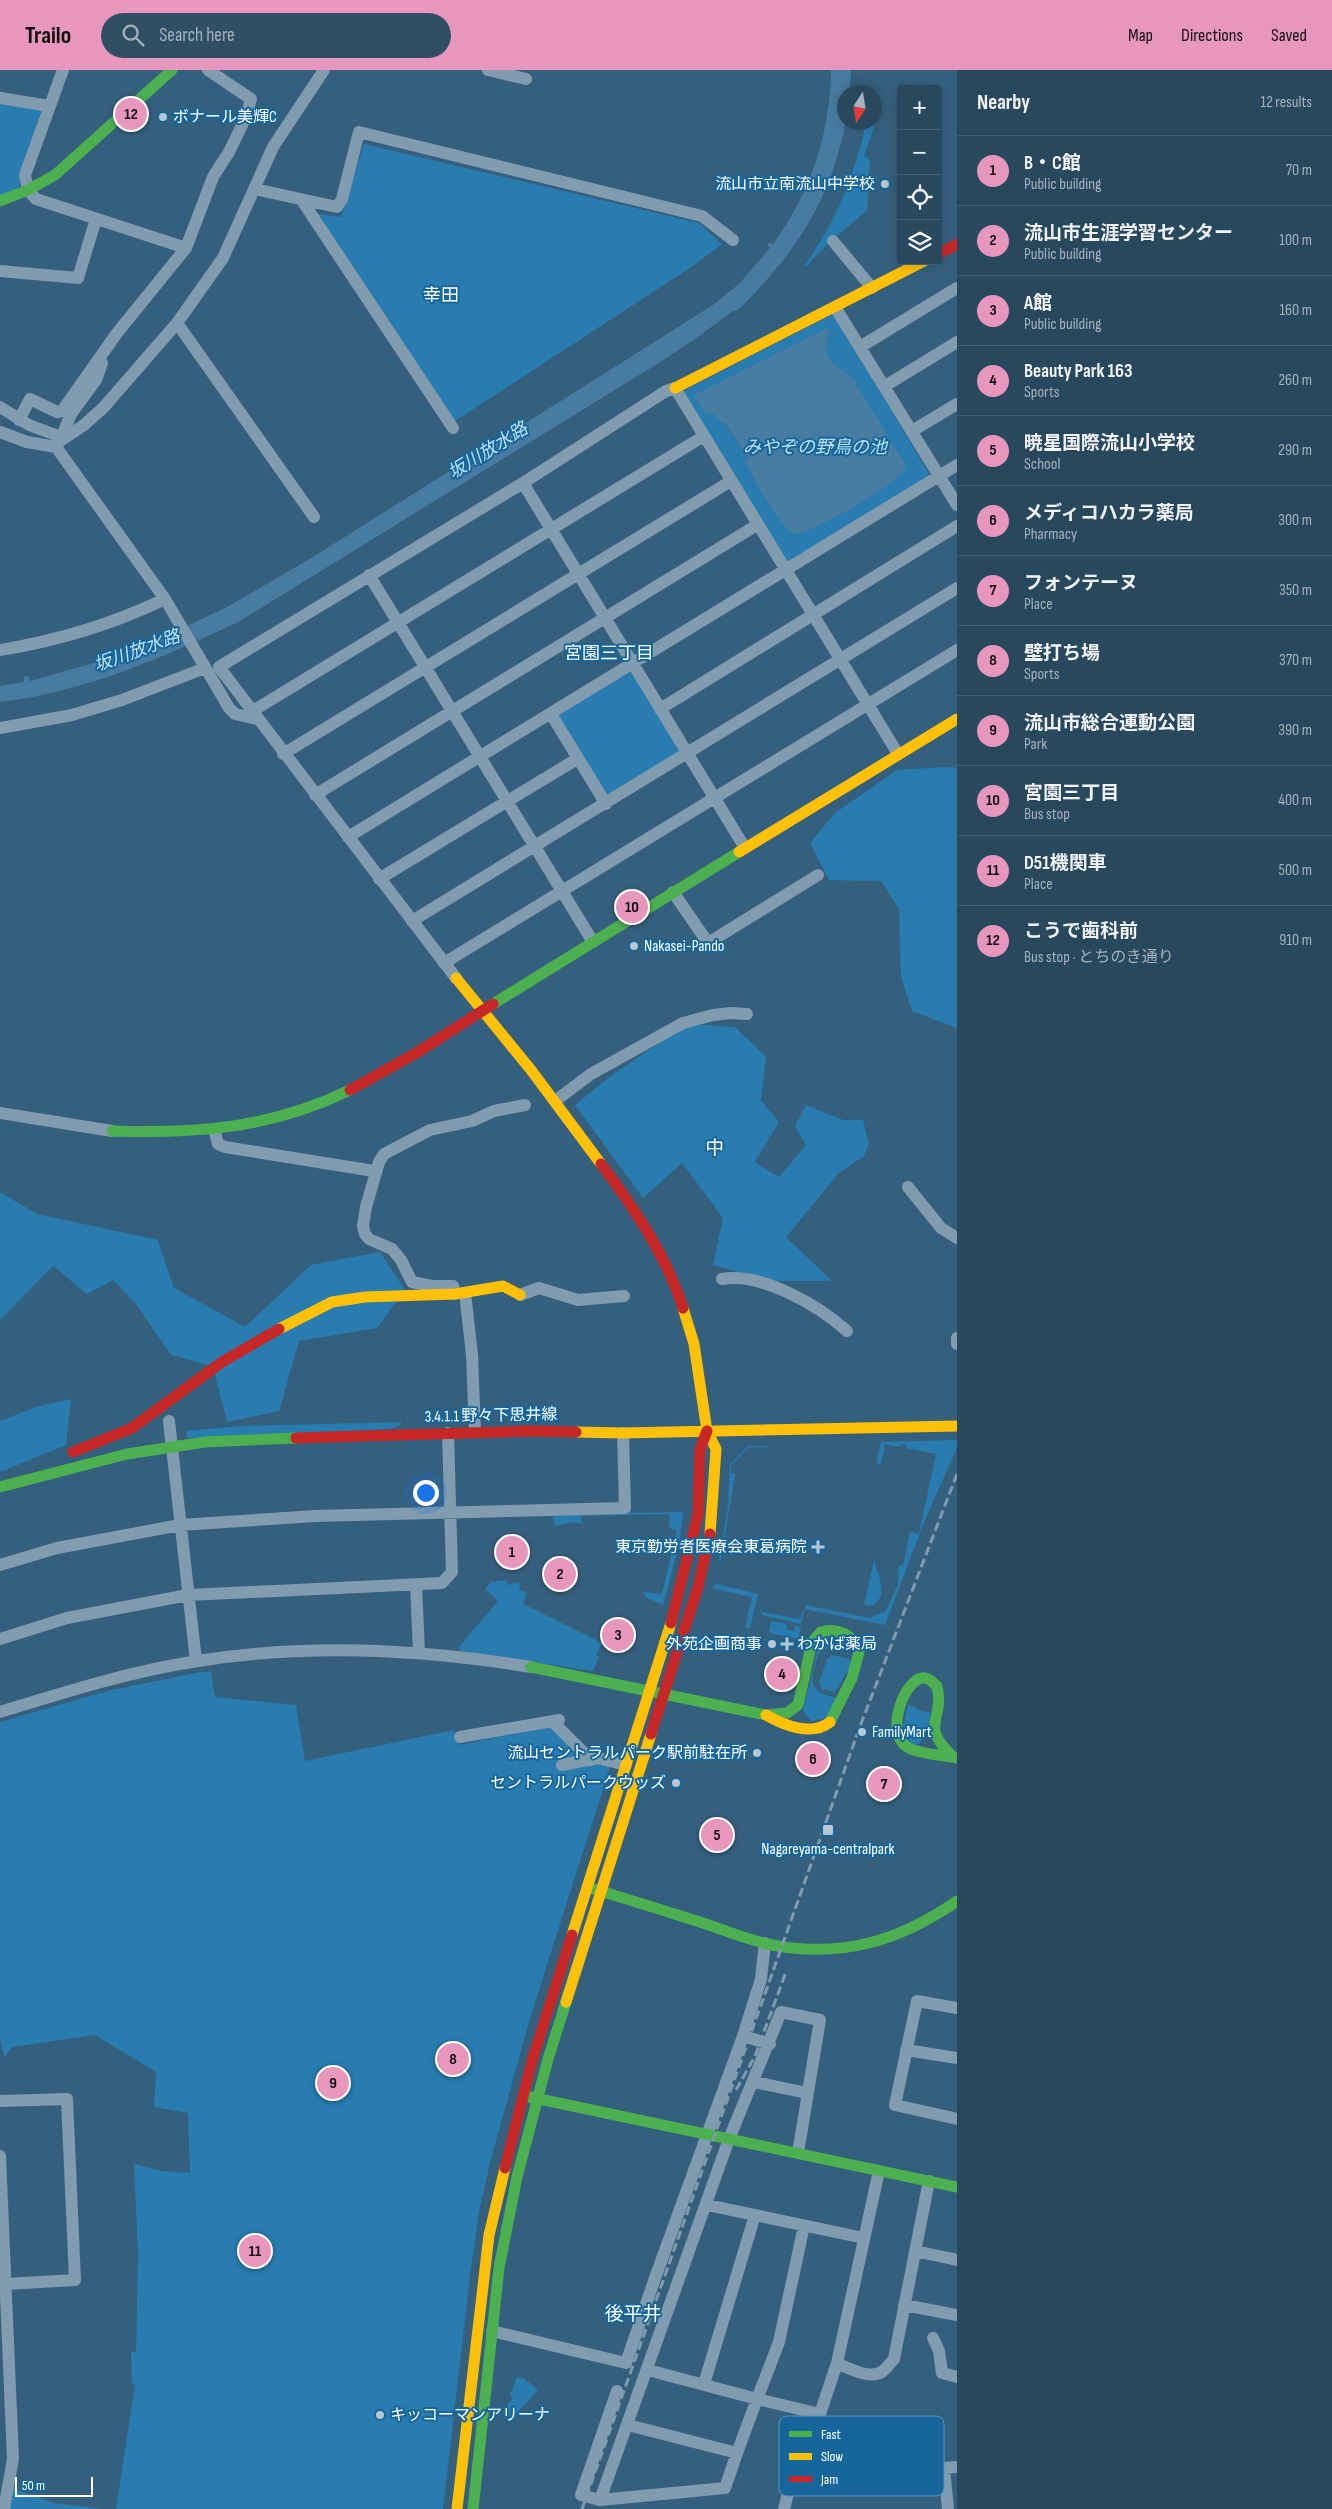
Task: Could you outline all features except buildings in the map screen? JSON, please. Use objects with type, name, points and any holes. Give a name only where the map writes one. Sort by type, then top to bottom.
[{"type":"street","points":[[63,70],[25,175],[28,190],[36,199],[186,248]]},
{"type":"street","points":[[0,201],[28,190],[55,175],[172,70]]},
{"type":"street","points":[[19,420],[30,400],[56,412],[62,411],[108,347],[186,248],[213,177],[233,144],[251,99],[208,70]]},
{"type":"street","points":[[0,432],[27,442],[59,442],[84,426],[104,407],[177,323],[223,258],[273,147],[324,70]]},
{"type":"street","points":[[488,70],[526,79]]},
{"type":"street","points":[[0,98],[50,106]]},
{"type":"street","points":[[255,189],[337,207],[342,199],[359,132],[702,216],[733,240]]},
{"type":"street","points":[[301,199],[453,428]]},
{"type":"street","points":[[0,271],[78,278],[96,219]]},
{"type":"street","points":[[832,242],[872,288]]},
{"type":"street","points":[[942,252],[957,244]]},
{"type":"street","points":[[473,2509],[504,2239],[536,2099],[701,1578],[712,1523],[716,1477],[716,1449],[708,1431],[694,1344],[687,1318],[668,1269],[635,1209],[555,1100],[481,1011],[254,716],[219,667],[524,483],[666,391],[916,265]]},
{"type":"street","points":[[860,347],[957,288]]},
{"type":"street","points":[[835,307],[957,505]]},
{"type":"street","points":[[177,323],[314,517]]},
{"type":"street","points":[[885,386],[957,342]]},
{"type":"street","points":[[59,442],[71,414],[96,380],[108,347]]},
{"type":"street","points":[[675,388],[898,754]]},
{"type":"street","points":[[912,431],[957,404]]},
{"type":"street","points":[[0,406],[19,420],[59,442],[166,602],[235,714],[254,716],[397,622],[704,436]]},
{"type":"street","points":[[348,837],[957,465]]},
{"type":"street","points":[[283,754],[732,481]]},
{"type":"street","points":[[524,483],[745,848]]},
{"type":"street","points":[[315,795],[757,525]]},
{"type":"street","points":[[660,709],[957,526]]},
{"type":"street","points":[[369,575],[593,942]]},
{"type":"street","points":[[412,921],[957,588]]},
{"type":"street","points":[[0,650],[52,639],[166,602]]},
{"type":"street","points":[[444,963],[957,650]]},
{"type":"street","points":[[0,728],[72,714],[122,700],[203,664]]},
{"type":"street","points":[[551,714],[606,804]]},
{"type":"street","points":[[0,1113],[112,1131],[170,1132],[214,1129],[284,1116],[319,1104],[376,1076],[957,719]]},
{"type":"street","points":[[379,879],[577,759]]},
{"type":"street","points":[[673,892],[708,943],[818,876]]},
{"type":"street","points":[[555,1100],[591,1074],[683,1023],[713,1015],[746,1014]]},
{"type":"street","points":[[475,1432],[472,1355],[460,1294],[453,1286],[432,1286],[412,1282],[401,1260],[392,1249],[369,1240],[365,1234],[365,1217],[374,1171],[384,1154],[430,1130],[472,1122],[494,1111],[525,1105]]},
{"type":"street","points":[[214,1129],[218,1144],[225,1147],[374,1171]]},
{"type":"street","points":[[908,1187],[941,1228],[957,1238]]},
{"type":"street","points":[[722,1279],[736,1276],[758,1280],[814,1307],[833,1318],[847,1331]]},
{"type":"street","points":[[72,1452],[132,1428],[222,1362],[332,1302],[357,1298],[460,1294],[503,1286],[520,1295],[539,1288],[578,1300],[624,1296]]},
{"type":"street","points":[[957,1338],[957,1344]]},
{"type":"street","points":[[169,1421],[196,1661]]},
{"type":"street","name":"3.4.1.1 野々下思井線","points":[[0,1487],[30,1481],[127,1454],[172,1446],[247,1439],[475,1432],[623,1433],[957,1426]]},
{"type":"street","points":[[457,2509],[488,2245],[522,2096],[676,1609],[692,1549],[698,1515],[700,1449],[708,1431]]},
{"type":"street","points":[[0,1639],[67,1618],[188,1595],[234,1591],[442,1584],[452,1572],[448,1433]]},
{"type":"street","points":[[0,1565],[57,1548],[180,1525],[315,1516],[451,1514],[625,1508],[623,1433]]},
{"type":"street","points":[[416,1585],[419,1652]]},
{"type":"street","points":[[0,1712],[100,1681],[196,1661],[254,1654],[315,1650],[419,1652],[531,1667],[650,1689],[766,1714],[787,1712],[795,1708],[800,1700],[812,1642],[817,1635],[829,1630],[850,1636],[859,1648],[859,1660],[829,1724],[813,1729],[778,1722],[766,1714]]},
{"type":"street","points":[[925,1740],[939,1691],[933,1681],[923,1677],[917,1678],[907,1689],[896,1729],[896,1736],[901,1743],[925,1740],[936,1741],[955,1758]]},
{"type":"street","points":[[795,1708],[813,1729]]},
{"type":"street","points":[[460,1737],[555,1720],[591,1760]]},
{"type":"street","points":[[925,1740],[955,1758]]},
{"type":"street","points":[[562,1765],[598,1758],[626,1765]]},
{"type":"street","points":[[588,1887],[765,1943],[824,1950],[858,1947],[892,1939],[934,1919],[957,1901]]},
{"type":"street","points":[[492,2331],[626,2363],[706,2134],[743,2036],[761,1979],[765,1943]]},
{"type":"street","points":[[957,2008],[917,2001],[895,2105],[957,2118]]},
{"type":"street","points":[[600,2500],[656,2348],[729,2139],[770,2044],[781,2012],[820,2020],[806,2092],[798,2153]]},
{"type":"street","points":[[743,2036],[770,2044]]},
{"type":"street","points":[[906,2050],[957,2058]]},
{"type":"street","points":[[754,2082],[806,2092]]},
{"type":"street","points":[[522,2096],[957,2187]]},
{"type":"street","points":[[0,2101],[67,2099],[75,2280],[6,2284]]},
{"type":"street","points":[[0,2156],[13,2459],[4,2509]]},
{"type":"street","points":[[648,2370],[820,2414],[837,2363],[879,2171]]},
{"type":"street","points":[[837,2363],[862,2372],[882,2372],[894,2359],[929,2181]]},
{"type":"street","points":[[707,2205],[864,2238]]},
{"type":"street","points":[[704,2384],[755,2215]]},
{"type":"street","points":[[617,2391],[581,2495],[600,2500],[725,2488],[779,2342],[804,2226]]},
{"type":"street","points":[[915,2251],[957,2260]]},
{"type":"street","points":[[904,2305],[957,2315]]},
{"type":"street","points":[[933,2338],[939,2351],[942,2374],[957,2377]]},
{"type":"street","points":[[634,2340],[656,2348]]},
{"type":"street","points":[[628,2425],[738,2453]]},
{"type":"street","points":[[948,2509],[951,2467]]},
{"type":"street","points":[[784,2509],[787,2496]]},
{"type":"shaded area","points":[[0,100],[46,108],[22,174],[18,191],[0,196]]},
{"type":"shaded area","points":[[864,130],[873,130],[864,156],[870,159],[867,210],[828,244],[806,267],[804,266],[826,232],[843,197]]},
{"type":"shaded area","points":[[364,144],[699,223],[722,244],[690,268],[455,421],[318,214],[341,217]]},
{"type":"shaded area","points":[[833,314],[930,475],[789,561],[785,560],[683,395],[685,390]],"holes":[[[829,331],[826,352],[832,362],[852,377],[903,473],[837,516],[796,534],[746,461],[748,460],[724,422],[721,423],[714,414]]]},
{"type":"shaded area","points":[[629,672],[633,673],[680,748],[679,754],[610,796],[605,795],[559,719],[560,714]]},
{"type":"shaded area","points":[[957,768],[957,1028],[912,1011],[901,977],[899,909],[881,881],[829,880],[810,843],[835,813],[897,770]]},
{"type":"shaded area","points":[[687,1024],[735,1027],[766,1057],[761,1100],[779,1122],[755,1162],[779,1177],[806,1145],[795,1126],[806,1105],[843,1120],[863,1120],[869,1144],[864,1156],[839,1173],[786,1237],[832,1281],[772,1281],[713,1265],[723,1218],[682,1163],[643,1198],[575,1105],[608,1078]]},
{"type":"shaded area","points":[[0,1192],[37,1214],[158,1240],[174,1288],[245,1327],[311,1265],[380,1252],[405,1290],[377,1328],[299,1341],[279,1411],[227,1422],[213,1367],[170,1354],[136,1304],[113,1280],[87,1294],[53,1266],[0,1320]]},
{"type":"shaded area","points":[[71,1399],[66,1445],[0,1472],[0,1421],[36,1407]]},
{"type":"shaded area","points":[[401,1422],[401,1425],[390,1429],[187,1438],[186,1431],[239,1426]]},
{"type":"shaded area","points":[[957,1440],[957,1448],[925,1520],[885,1625],[805,1609],[801,1624],[762,1615],[760,1608],[763,1612],[798,1619],[801,1617],[806,1605],[869,1618],[886,1611],[898,1584],[899,1565],[903,1566],[910,1532],[919,1534],[936,1454],[906,1448],[906,1445],[901,1444],[900,1447],[885,1444],[881,1464],[876,1463],[881,1442]]},
{"type":"shaded area","points":[[748,1446],[767,1446],[767,1449],[765,1447],[749,1447],[731,1466],[731,1473],[735,1474],[721,1560],[719,1560],[728,1507],[730,1465]]},
{"type":"shaded area","points":[[683,1512],[679,1546],[663,1605],[645,1597],[644,1592],[662,1594],[677,1530],[669,1528],[670,1514],[581,1516],[582,1524],[572,1522],[555,1526],[552,1514]]},
{"type":"shaded area","points":[[874,1560],[881,1585],[880,1597],[871,1606],[864,1605]]},
{"type":"shaded area","points":[[506,1580],[508,1585],[519,1582],[520,1590],[527,1593],[523,1604],[602,1643],[596,1655],[599,1657],[593,1671],[461,1651],[459,1647],[498,1601],[485,1589],[491,1582]]},
{"type":"shaded area","points":[[716,1584],[758,1594],[750,1629],[745,1628],[752,1597],[712,1588]]},
{"type":"shaded area","points":[[771,1621],[787,1624],[786,1630],[794,1631],[795,1626],[801,1627],[798,1639],[769,1633]]},
{"type":"shaded area","points":[[830,1638],[846,1644],[849,1649],[831,1646],[819,1653],[813,1678],[815,1688],[820,1692],[837,1698],[826,1718],[811,1721],[803,1711],[819,1645]]},
{"type":"shaded area","points":[[832,1655],[849,1659],[852,1663],[835,1692],[822,1689],[819,1683],[827,1659]]},
{"type":"shaded area","points":[[201,1672],[211,1672],[215,1697],[296,1705],[305,1761],[454,1730],[460,1745],[550,1726],[610,1767],[530,2018],[491,2159],[480,2207],[471,2268],[443,2509],[116,2509],[135,2385],[132,2384],[131,2352],[136,2352],[138,2255],[134,2164],[161,2171],[190,2173],[188,2113],[154,2107],[156,2072],[95,2035],[12,2047],[4,2058],[0,2038],[0,1722],[107,1691]]},
{"type":"shaded area","points":[[908,1704],[919,1710],[931,1713],[927,1732],[918,1745],[911,1744],[903,1729]]},
{"type":"shaded area","points":[[517,2377],[521,2379],[522,2377],[538,2390],[510,2421],[505,2417],[507,2405],[513,2398],[510,2395]]},
{"type":"shaded area","points":[[12,2488],[54,2503],[103,2509],[8,2509]]},
{"type":"water","name":"坂川放水路","points":[[831,70],[851,70],[850,85],[837,85],[837,130],[844,130],[828,182],[819,203],[797,241],[769,277],[738,310],[733,311],[657,364],[238,622],[122,672],[62,690],[0,702],[0,686],[24,682],[24,677],[28,676],[30,681],[97,662],[160,639],[227,607],[313,557],[713,305],[739,284],[770,248],[767,245],[769,243],[773,244],[798,204],[816,161],[827,117]]},
{"type":"water","name":"みやぞの野鳥の池","points":[[827,328],[829,331],[826,352],[832,362],[852,377],[905,464],[905,468],[898,478],[871,497],[819,525],[796,534],[782,523],[775,513],[745,461],[748,459],[724,422],[721,423],[714,414],[706,414],[694,395]]},
{"type":"railway","points":[[582,2509],[859,1729],[957,1474]]},
{"type":"railway","points":[[736,2090],[755,2056],[786,1972]]},
{"type":"traffic: fast","points":[[0,201],[28,190],[55,175],[172,70]]},
{"type":"traffic: fast","points":[[493,1004],[739,852]]},
{"type":"traffic: fast","points":[[112,1131],[174,1131],[234,1126],[292,1113],[350,1090]]},
{"type":"traffic: fast","points":[[0,1487],[127,1454],[205,1442],[296,1438]]},
{"type":"traffic: fast","points":[[531,1667],[766,1715],[787,1713],[798,1705],[812,1642],[821,1632],[839,1632],[854,1641],[859,1652],[852,1678],[830,1722]]},
{"type":"traffic: fast","points":[[953,1757],[937,1737],[935,1729],[939,1698],[937,1686],[928,1679],[920,1679],[912,1684],[900,1706],[897,1719],[898,1732],[902,1742],[916,1751],[957,1758]]},
{"type":"traffic: fast","points":[[593,1889],[759,1942],[793,1948],[819,1949],[843,1948],[890,1937],[913,1927],[957,1901]]},
{"type":"traffic: fast","points":[[473,2509],[499,2268],[517,2177],[548,2059],[566,2002]]},
{"type":"traffic: fast","points":[[525,2096],[957,2187]]},
{"type":"traffic: slow","points":[[675,388],[916,265]]},
{"type":"traffic: slow","points":[[739,852],[957,719]]},
{"type":"traffic: slow","points":[[456,978],[531,1070],[601,1164]]},
{"type":"traffic: slow","points":[[279,1329],[332,1302],[365,1297],[455,1294],[503,1286],[520,1295]]},
{"type":"traffic: slow","points":[[683,1308],[694,1344],[707,1431],[716,1449],[710,1534]]},
{"type":"traffic: slow","points":[[576,1432],[623,1433],[957,1426]]},
{"type":"traffic: slow","points":[[572,1935],[671,1623]]},
{"type":"traffic: slow","points":[[766,1715],[789,1726],[806,1729],[815,1729],[830,1722]]},
{"type":"traffic: slow","points":[[566,2002],[651,1734]]},
{"type":"traffic: slow","points":[[457,2509],[489,2235],[505,2168]]},
{"type":"traffic: jam","points":[[942,252],[957,244]]},
{"type":"traffic: jam","points":[[350,1090],[418,1052],[493,1004]]},
{"type":"traffic: jam","points":[[601,1164],[648,1233],[668,1269],[683,1308]]},
{"type":"traffic: jam","points":[[73,1452],[132,1428],[222,1362],[279,1329]]},
{"type":"traffic: jam","points":[[296,1438],[532,1431],[576,1432]]},
{"type":"traffic: jam","points":[[671,1623],[698,1515],[700,1449],[707,1431]]},
{"type":"traffic: jam","points":[[651,1734],[698,1587],[710,1534]]},
{"type":"traffic: jam","points":[[505,2168],[532,2061],[572,1935]]},
{"type":"place","name":"こうで歯科前","points":[[131,114]]},
{"type":"place","name":"ボナール美輝C","points":[[163,117]]},
{"type":"place","name":"流山市立南流山中学校","points":[[885,184]]},
{"type":"place","name":"宮園三丁目","points":[[632,907]]},
{"type":"place","name":"Nakasei-Pando","points":[[634,946]]},
{"type":"place","name":"東京勤労者医療会東葛病院","points":[[818,1547]]},
{"type":"place","name":"B・C館","points":[[512,1552]]},
{"type":"place","name":"流山市生涯学習センター","points":[[560,1574]]},
{"type":"place","name":"A館","points":[[618,1635]]},
{"type":"place","name":"外苑企画商事","points":[[772,1644]]},
{"type":"place","name":"わかば薬局","points":[[787,1644]]},
{"type":"place","name":"Beauty Park 163","points":[[782,1674]]},
{"type":"place","name":"FamilyMart","points":[[862,1732]]},
{"type":"place","name":"流山セントラルパーク駅前駐在所","points":[[757,1753]]},
{"type":"place","name":"メディコハカラ薬局","points":[[813,1759]]},
{"type":"place","name":"セントラルパークウッズ","points":[[676,1783]]},
{"type":"place","name":"フォンテーヌ","points":[[884,1784]]},
{"type":"place","name":"Nagareyama-centralpark","points":[[828,1830]]},
{"type":"place","name":"暁星国際流山小学校","points":[[717,1835]]},
{"type":"place","name":"壁打ち場","points":[[453,2059]]},
{"type":"place","name":"流山市総合運動公園","points":[[333,2083]]},
{"type":"place","name":"D51機関車","points":[[255,2251]]},
{"type":"place","name":"キッコーマンアリーナ","points":[[380,2415]]},
{"type":"district","name":"幸田","points":[[441,295]]},
{"type":"district","name":"宮園三丁目","points":[[609,653]]},
{"type":"district","name":"中","points":[[715,1148]]},
{"type":"district","name":"後平井","points":[[633,2314]]}]
